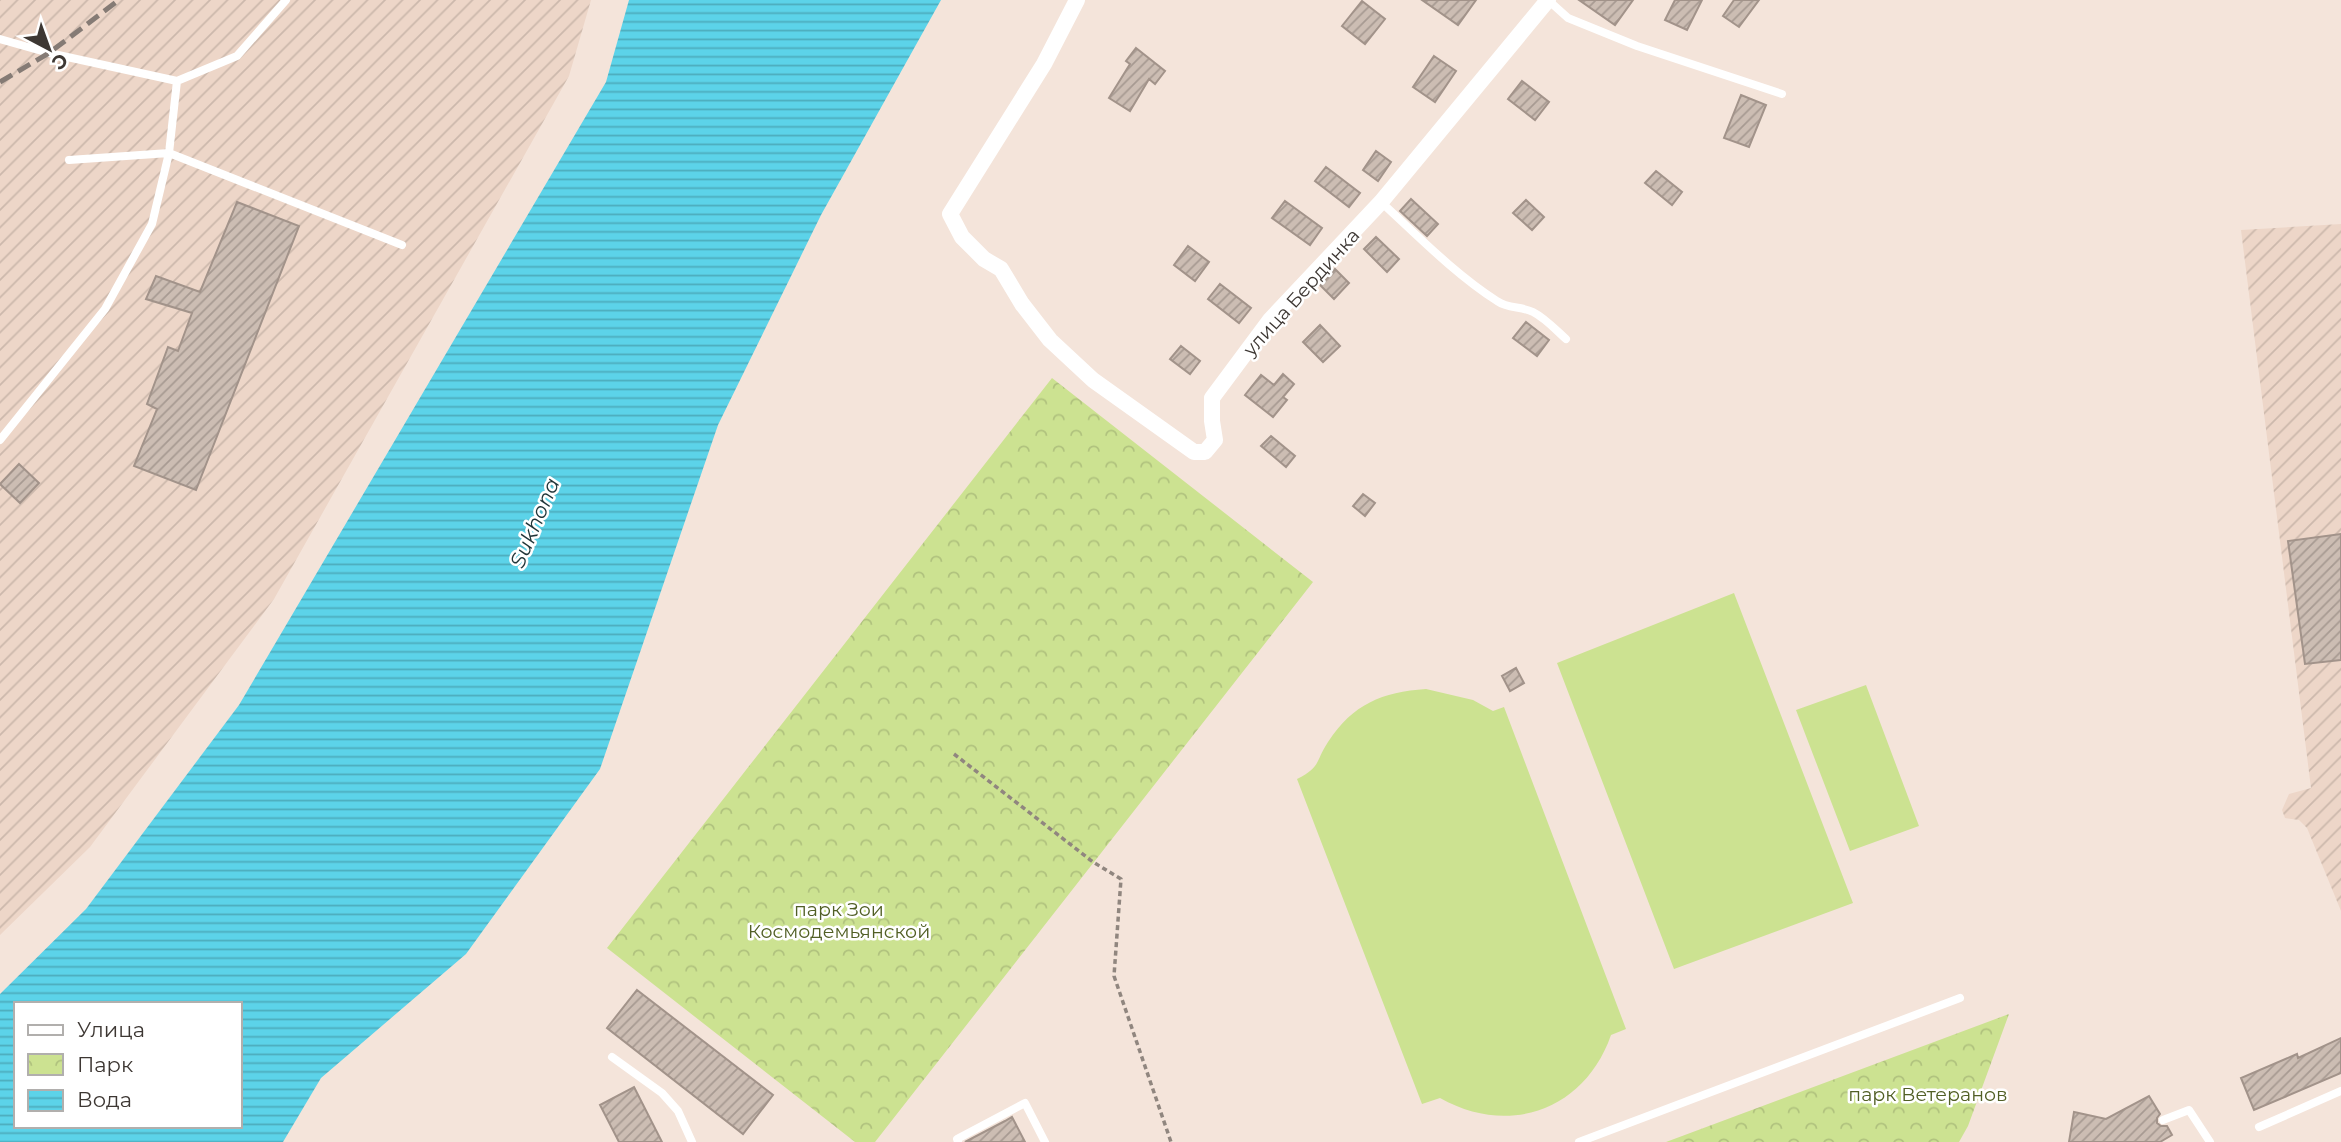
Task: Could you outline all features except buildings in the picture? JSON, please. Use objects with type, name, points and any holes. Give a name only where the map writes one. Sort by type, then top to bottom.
[{"type":"street","name":"улица Бердинка","points":[[1077,0],[1044,64],[950,214],[962,237],[984,259],[1001,269],[1050,340],[1093,380],[1194,452],[1205,452],[1215,440],[1212,398],[1262,331],[1381,202],[1548,0]]},
{"type":"lane","points":[[0,40],[177,81],[237,56],[286,0]]},
{"type":"lane","points":[[1548,0],[1568,18],[1637,46],[1782,94]]},
{"type":"lane","points":[[0,440],[105,309],[152,223],[169,153],[177,81]]},
{"type":"lane","points":[[69,160],[169,153],[402,245]]},
{"type":"lane","points":[[1381,202],[1450,265],[1496,301],[1535,313],[1566,339]]},
{"type":"lane","points":[[1579,1142],[1960,998]]},
{"type":"lane","points":[[612,1057],[662,1093],[678,1111],[692,1142]]},
{"type":"lane","points":[[2259,1127],[2341,1091]]},
{"type":"lane","points":[[958,1142],[957,1139],[1025,1103],[1045,1142]]},
{"type":"lane","points":[[2163,1120],[2189,1110],[2210,1142]]},
{"type":"path","points":[[954,754],[1093,862],[1121,879],[1114,976],[1171,1142]]},
{"type":"shaded area","points":[[0,0],[591,0],[569,76],[274,599],[90,847],[0,935]]},
{"type":"shaded area","points":[[2341,224],[2341,911],[2307,828],[2299,820],[2285,818],[2282,810],[2289,794],[2311,788],[2241,230]]},
{"type":"green space","name":"парк Зои Космодемьянской","points":[[1052,378],[1313,582],[875,1142],[855,1142],[607,948]]},
{"type":"green space","points":[[1734,593],[1853,903],[1674,969],[1557,663]]},
{"type":"green space","points":[[1866,685],[1919,826],[1850,851],[1796,710]]},
{"type":"green space","points":[[1426,689],[1473,700],[1493,711],[1504,707],[1626,1029],[1611,1035],[1599,1061],[1583,1082],[1564,1098],[1542,1109],[1518,1115],[1492,1115],[1466,1110],[1440,1098],[1422,1104],[1297,779],[1314,767],[1328,742],[1358,709],[1382,697]]},
{"type":"green space","name":"парк Ветеранов","points":[[2009,1014],[1968,1126],[1959,1142],[1666,1142]]},
{"type":"water","name":"Sukhona","points":[[629,0],[941,0],[821,215],[718,425],[600,769],[466,954],[321,1078],[283,1142],[0,1142],[0,994],[86,909],[239,705],[606,82]]},
{"type":"railway","points":[[0,82],[49,53],[119,0]]}]
